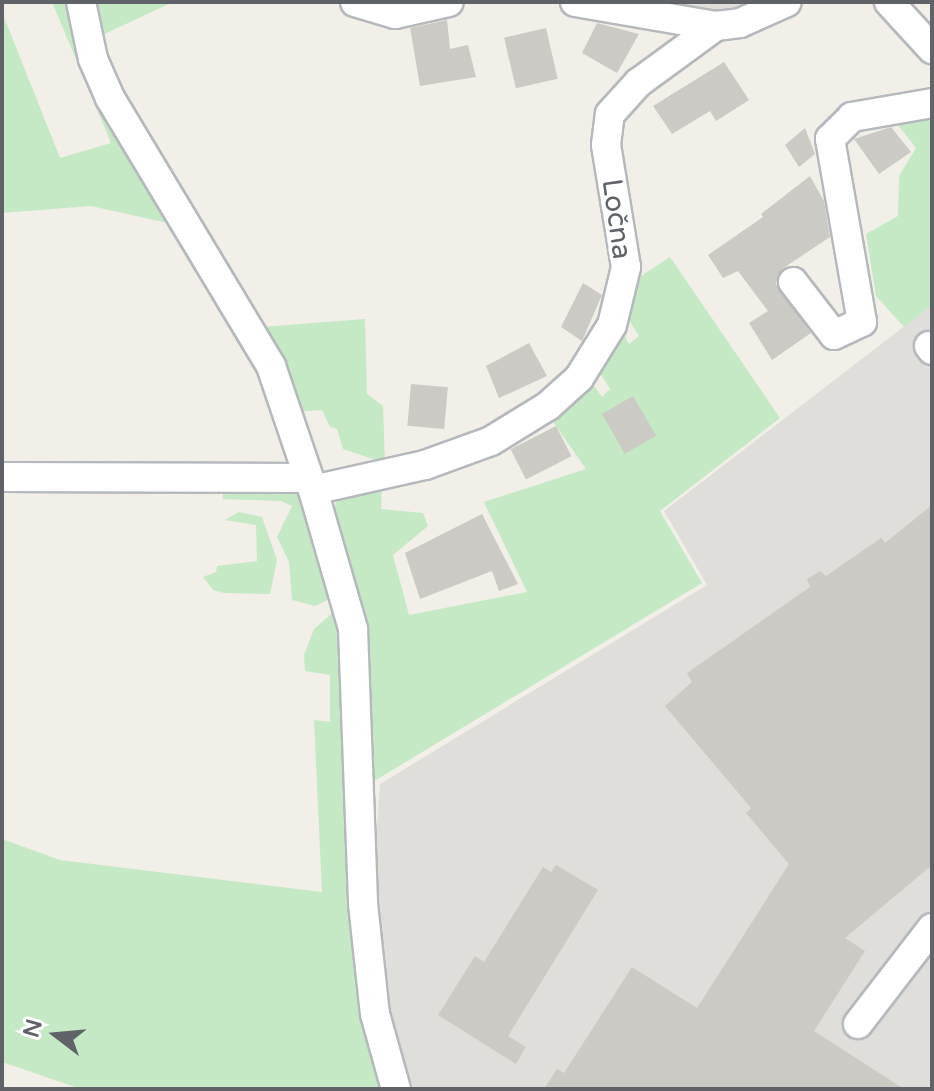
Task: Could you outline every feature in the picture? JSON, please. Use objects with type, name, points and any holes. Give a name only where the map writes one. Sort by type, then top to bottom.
[{"type":"street","points":[[81,2],[93,59],[110,98],[271,366],[311,484],[353,629],[363,904],[375,1014],[396,1089]]},
{"type":"street","points":[[355,2],[395,14],[449,2]]},
{"type":"street","points":[[575,2],[716,26]]},
{"type":"street","name":"Ločna","points":[[2,477],[311,484],[425,465],[491,441],[548,406],[579,378],[612,325],[626,267],[606,145],[610,114],[638,83],[716,26],[740,23],[787,2]]},
{"type":"street","points":[[889,2],[932,49]]},
{"type":"street","points":[[793,282],[834,335],[862,322],[830,139],[852,117],[932,103]]},
{"type":"street","points":[[858,1024],[932,928]]},
{"type":"shaded area","points":[[629,2],[754,2],[726,15]]},
{"type":"shaded area","points":[[932,305],[932,1089],[412,1089],[388,1015],[379,940],[374,873],[380,784],[707,585],[664,511]]},
{"type":"green space","points":[[52,2],[73,2],[177,225],[91,206],[2,213],[2,12],[60,158],[111,143]]},
{"type":"green space","points":[[89,2],[173,2],[96,38]]},
{"type":"green space","points":[[932,112],[932,305],[904,327],[876,296],[866,234],[898,216],[899,176],[916,148],[891,116]]},
{"type":"green space","points":[[670,257],[780,418],[660,511],[702,583],[371,783],[367,636],[333,514],[336,502],[341,494],[382,482],[381,509],[423,513],[428,526],[393,555],[409,615],[527,592],[484,502],[586,469],[549,416],[582,385],[595,387],[602,397],[610,389],[598,370],[621,329],[629,344],[639,336],[625,314],[641,276]]},
{"type":"green space","points":[[365,319],[367,394],[383,406],[385,463],[343,449],[337,429],[330,427],[322,410],[293,412],[261,327]]},
{"type":"green space","points":[[222,484],[299,489],[330,578],[327,600],[315,606],[292,600],[289,562],[277,537],[292,506],[281,501],[223,499]]},
{"type":"green space","points":[[239,512],[262,517],[277,560],[270,594],[224,593],[213,590],[203,577],[216,572],[217,566],[257,561],[256,525],[225,520]]},
{"type":"green space","points":[[337,609],[383,1089],[81,1089],[2,1062],[2,839],[60,860],[322,892],[314,720],[330,722],[330,675],[305,671],[304,655],[314,629]]},
{"type":"building","points":[[447,20],[450,49],[468,45],[476,77],[420,86],[410,28]]},
{"type":"building","points":[[597,23],[639,34],[617,73],[582,53]]},
{"type":"building","points":[[546,28],[558,79],[516,88],[504,38]]},
{"type":"building","points":[[724,62],[749,100],[716,121],[710,111],[672,134],[653,106]]},
{"type":"building","points":[[891,127],[911,152],[879,174],[854,139]]},
{"type":"building","points":[[805,128],[815,154],[799,167],[785,145]]},
{"type":"building","points":[[810,176],[824,201],[830,237],[782,269],[776,284],[811,333],[772,360],[749,323],[768,311],[738,271],[723,278],[708,255],[763,217],[761,214]]},
{"type":"building","points":[[583,283],[602,295],[582,341],[561,327]]},
{"type":"building","points":[[529,343],[547,376],[499,398],[486,366]]},
{"type":"building","points":[[411,384],[448,387],[444,429],[407,426]]},
{"type":"building","points":[[633,396],[656,436],[625,454],[602,414]]},
{"type":"building","points":[[556,426],[571,456],[526,479],[511,449]]},
{"type":"building","points":[[932,505],[932,865],[845,938],[865,951],[814,1031],[904,1089],[544,1089],[557,1069],[564,1073],[632,967],[697,1008],[789,864],[746,813],[751,808],[665,706],[692,682],[687,673],[810,587],[807,579],[820,571],[826,576],[881,538],[885,543]]},
{"type":"building","points":[[482,514],[518,584],[499,591],[492,571],[420,599],[405,553]]},
{"type":"building","points":[[556,865],[598,890],[508,1036],[526,1047],[516,1064],[438,1015],[475,956],[484,962],[543,867],[551,872]]}]
